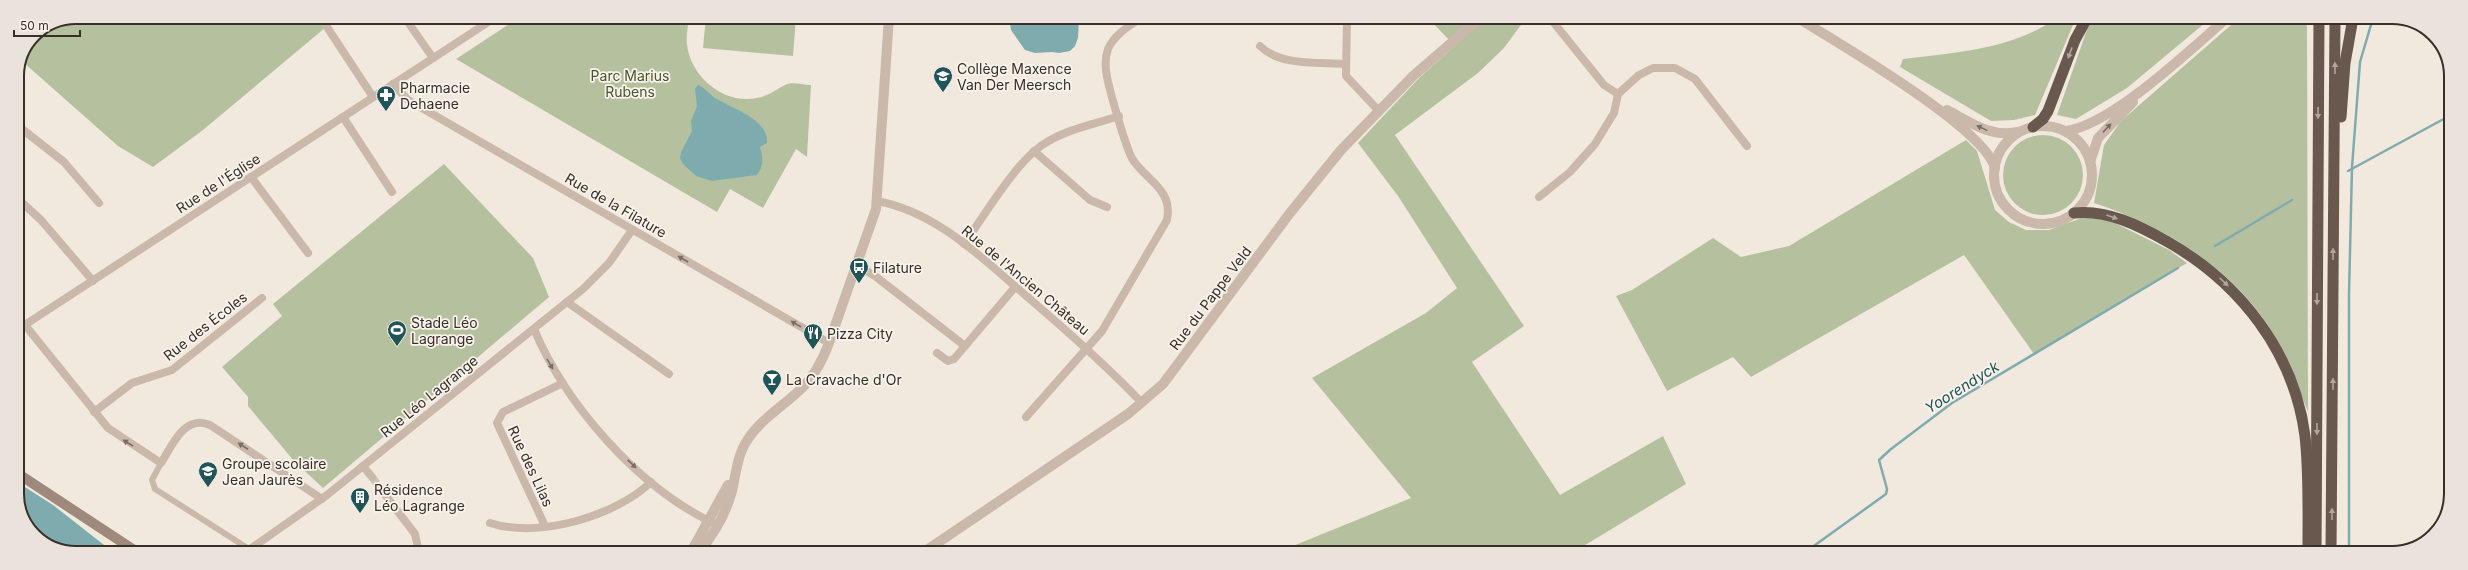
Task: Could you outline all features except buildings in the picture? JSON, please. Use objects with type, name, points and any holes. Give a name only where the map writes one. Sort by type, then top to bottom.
[{"type":"highway","points":[[2033,127],[2040,122],[2048,111],[2073,44],[2084,24]]},
{"type":"highway","points":[[2316,546],[2319,24]]},
{"type":"highway","points":[[2332,546],[2335,24]]},
{"type":"highway","points":[[2334,216],[2344,72],[2352,24]]},
{"type":"highway","points":[[2074,213],[2092,212],[2111,216],[2146,230],[2173,245],[2223,281],[2261,325],[2284,364],[2301,415],[2307,469],[2309,546]]},
{"type":"main road","points":[[24,478],[128,546]]},
{"type":"street","points":[[409,24],[432,58]]},
{"type":"street","name":"Rue de l'Église","points":[[25,325],[485,24]]},
{"type":"street","points":[[702,546],[731,495],[738,463],[750,436],[807,383],[821,363],[829,344],[877,201],[889,24]]},
{"type":"street","points":[[1026,417],[1104,327],[1162,230],[1168,215],[1166,199],[1162,189],[1131,156],[1105,69],[1107,53],[1113,40],[1133,24]]},
{"type":"street","points":[[1348,24],[1345,64],[1348,80],[1378,110]]},
{"type":"street","name":"Rue du Pappe Veld","points":[[933,546],[1142,403],[1167,379],[1313,184],[1378,110],[1425,64],[1473,24]]},
{"type":"street","points":[[1555,24],[1604,85],[1618,94]]},
{"type":"street","points":[[1807,24],[1907,88],[1968,133],[1990,155],[1995,168]]},
{"type":"street","points":[[2066,131],[2082,127],[2107,114],[2160,75],[2220,24]]},
{"type":"street","points":[[327,27],[373,97]]},
{"type":"street","points":[[1260,46],[1267,53],[1279,59],[1345,64]]},
{"type":"street","points":[[1539,197],[1570,172],[1595,144],[1614,113],[1618,94],[1629,83],[1648,70],[1664,67],[1681,70],[1700,84],[1747,146]]},
{"type":"street","points":[[2019,132],[2003,147],[1995,168],[1995,183],[2000,197],[2009,209],[2018,216],[2032,222],[2046,224],[2061,220],[2074,213],[2084,202],[2090,188],[2090,162],[2094,146],[2101,133],[2160,75]]},
{"type":"street","name":"Rue de la Filature","points":[[393,84],[408,100],[829,344]]},
{"type":"street","points":[[1907,88],[1987,131],[2002,134],[2019,132],[2033,127],[2052,126],[2066,131],[2080,143],[2090,162]]},
{"type":"street","points":[[964,244],[1019,168],[1034,151],[1063,134],[1119,116]]},
{"type":"street","points":[[343,117],[392,192]]},
{"type":"street","points":[[24,131],[64,162],[99,203]]},
{"type":"street","points":[[1034,151],[1090,200],[1107,207]]},
{"type":"street","points":[[251,177],[308,253]]},
{"type":"street","name":"Rue de l'Ancien Château","points":[[877,201],[895,206],[920,216],[964,244],[1087,348],[1142,403]]},
{"type":"street","points":[[24,204],[41,220],[93,281]]},
{"type":"street","name":"Rue Léo Lagrange","points":[[254,546],[322,499],[567,302],[604,270],[632,230]]},
{"type":"street","points":[[856,265],[875,276],[965,346]]},
{"type":"street","points":[[937,353],[950,361],[965,346],[1015,287]]},
{"type":"street","name":"Rue des Écoles","points":[[94,412],[132,383],[172,370],[262,298]]},
{"type":"street","points":[[567,302],[668,374]]},
{"type":"street","points":[[25,325],[94,412],[113,432],[161,463]]},
{"type":"street","points":[[534,329],[547,358],[563,383],[606,438],[651,482],[714,523]]},
{"type":"street","name":"Rue des Lilas","points":[[546,526],[498,423],[503,412],[563,383]]},
{"type":"street","points":[[240,546],[155,489],[152,480],[161,463],[184,429],[191,424],[202,422],[223,433],[322,499]]},
{"type":"street","points":[[363,466],[372,477]]},
{"type":"street","name":"Rue des Lilas","points":[[490,523],[511,527],[546,526],[602,511],[628,499],[651,482]]},
{"type":"street","points":[[380,488],[415,534],[418,546]]},
{"type":"street","points":[[696,546],[714,523]]},
{"type":"green space","points":[[76,24],[330,24],[203,130],[153,167],[118,146],[26,64],[33,47],[39,39],[47,33],[56,28]]},
{"type":"green space","name":"Parc Marius Rubens","points":[[509,24],[688,24],[687,45],[695,68],[702,78],[721,93],[745,99],[757,98],[769,94],[789,83],[811,85],[807,157],[796,149],[763,208],[730,189],[717,212],[456,59]]},
{"type":"green space","points":[[705,24],[795,24],[793,56],[703,48]]},
{"type":"green space","points":[[1434,24],[1522,24],[1504,48],[1478,73],[1395,135],[1524,326],[1472,362],[1560,495],[1663,436],[1686,484],[1584,546],[1293,546],[1411,498],[1312,378],[1426,313],[1457,288],[1398,196],[1358,143],[1420,77],[1455,46]]},
{"type":"green space","points":[[2047,24],[2073,24],[2035,115],[2014,120],[1991,121],[1900,67],[1903,59],[1983,48],[2021,37]]},
{"type":"green space","points":[[2089,24],[2204,24],[2127,88],[2076,119],[2057,115]]},
{"type":"green space","points":[[2232,24],[2307,24],[2308,412],[2280,346],[2260,313],[2241,291],[2197,254],[2173,238],[2147,224],[2094,203],[2104,145],[2121,121]]},
{"type":"green space","points":[[2043,135],[2058,138],[2071,147],[2080,160],[2083,175],[2080,190],[2071,203],[2058,212],[2043,215],[2028,212],[2015,203],[2006,190],[2003,175],[2006,160],[2015,147],[2028,138]]},
{"type":"green space","points":[[1966,140],[1977,151],[1995,210],[2009,222],[2026,230],[2049,230],[2090,215],[2115,223],[2169,250],[2187,263],[2034,354],[1964,255],[1751,377],[1733,357],[1667,391],[1616,296],[1632,290],[1713,238],[1741,257],[1789,246]]},
{"type":"green space","name":"Stade Léo Lagrange","points":[[444,164],[533,258],[549,297],[323,488],[294,461],[248,406],[248,397],[222,367],[282,316],[273,304]]},
{"type":"water","points":[[1010,24],[1079,24],[1078,38],[1075,46],[1070,51],[1059,53],[1035,53],[1025,50],[1011,30]]},
{"type":"water","points":[[698,85],[715,98],[748,115],[762,127],[766,135],[767,143],[760,147],[762,161],[761,168],[757,175],[712,181],[696,176],[683,164],[680,158],[681,152],[692,131],[691,121],[697,106],[695,89]]},
{"type":"water","points":[[24,486],[53,505],[105,546],[66,545],[56,542],[44,535],[33,523],[28,514],[25,504]]},
{"type":"waterway","points":[[2349,546],[2349,295],[2352,167],[2360,62],[2371,24]]},
{"type":"waterway","name":"Yoorendyck","points":[[2348,171],[2444,119]]},
{"type":"waterway","name":"Yoorendyck","points":[[2215,246],[2292,200]]},
{"type":"waterway","name":"Yoorendyck","points":[[1814,546],[1886,494],[1887,489],[1879,460],[1891,449],[1952,403],[2178,268]]},
{"type":"tunnel","points":[[372,477],[380,488]]},
{"type":"place","name":"Collège Maxence Van Der Meersch","points":[[943,93]]},
{"type":"place","name":"Pharmacie Dehaene","points":[[386,112]]},
{"type":"place","name":"Filature","points":[[859,284]]},
{"type":"place","name":"Stade Léo Lagrange","points":[[397,347]]},
{"type":"place","name":"Pizza City","points":[[813,350]]},
{"type":"place","name":"La Cravache d'Or","points":[[772,396]]},
{"type":"place","name":"Groupe scolaire Jean Jaurès","points":[[208,488]]},
{"type":"place","name":"Résidence Léo Lagrange","points":[[360,514]]}]
